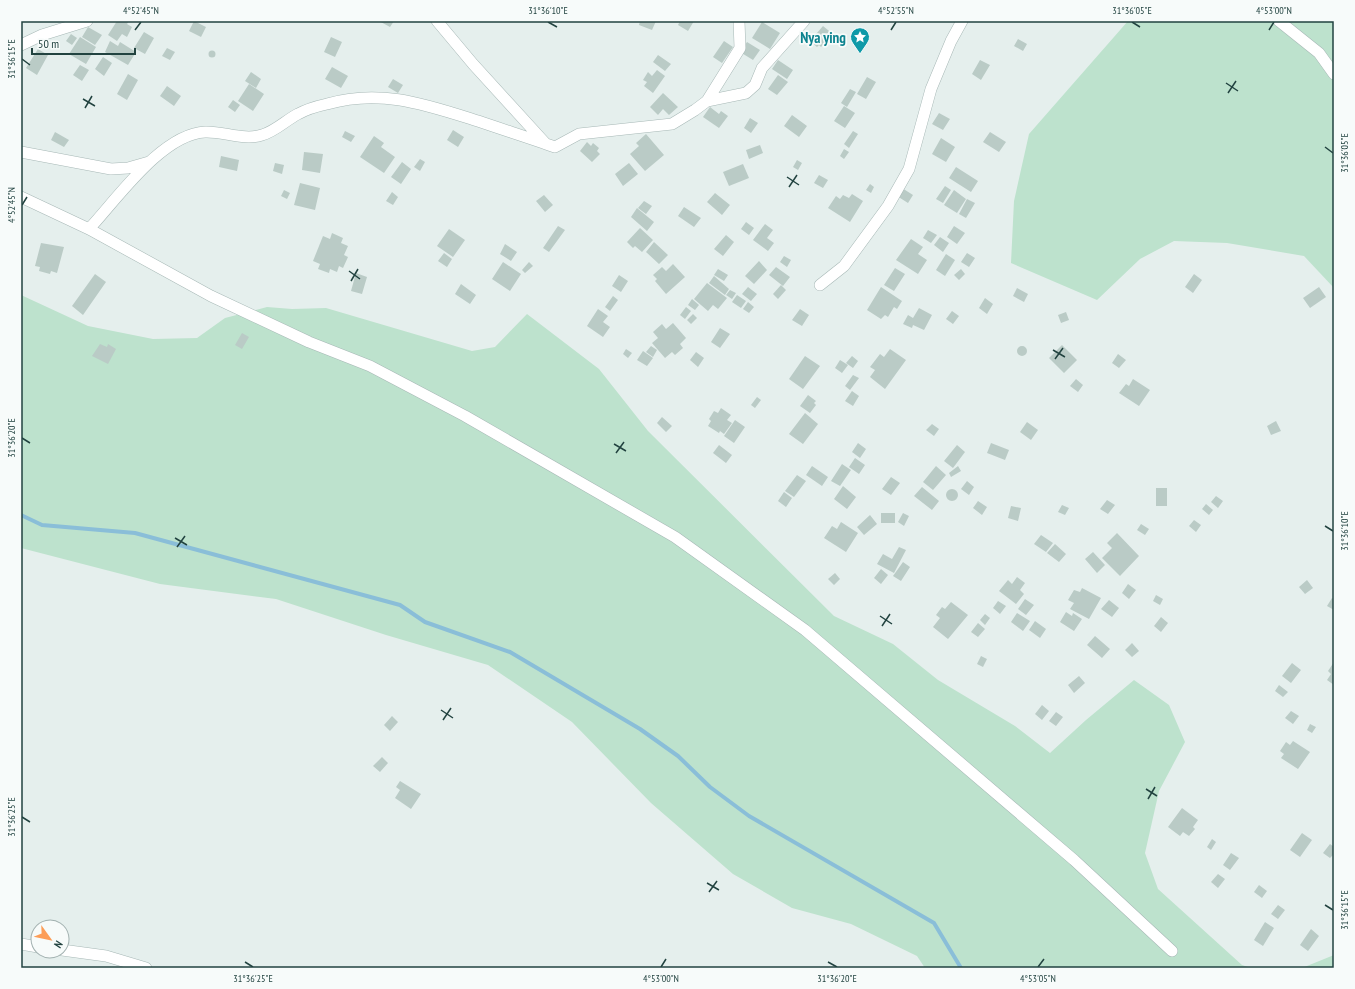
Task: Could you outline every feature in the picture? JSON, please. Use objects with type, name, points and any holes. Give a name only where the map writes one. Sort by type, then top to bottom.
[{"type":"street","points":[[21,45],[42,35],[87,21]]},
{"type":"street","points":[[437,21],[473,64],[546,144]]},
{"type":"street","points":[[707,101],[740,48],[740,21]]},
{"type":"street","points":[[89,228],[149,162],[174,142],[190,134],[205,132],[250,137],[261,136],[310,109],[347,99],[381,97],[418,102],[555,147],[579,134],[672,124],[707,101],[746,93],[756,85],[762,68],[804,21]]},
{"type":"street","points":[[820,285],[844,266],[888,206],[909,169],[931,89],[951,41],[962,21]]},
{"type":"street","points":[[1279,21],[1319,53],[1334,74]]},
{"type":"street","points":[[21,152],[111,169],[128,168],[149,162]]},
{"type":"street","points":[[21,197],[89,228],[211,296],[309,342],[370,366],[465,416],[675,537],[805,630],[1074,860],[1172,951]]},
{"type":"street","points":[[70,951],[106,956],[146,968]]},
{"type":"green space","points":[[1128,21],[1334,21],[1334,288],[1304,256],[1227,243],[1174,241],[1140,259],[1097,300],[1011,263],[1014,201],[1029,134]]},
{"type":"green space","points":[[21,295],[88,326],[153,339],[197,338],[225,318],[267,307],[292,309],[326,308],[472,351],[495,347],[527,314],[599,369],[648,431],[834,616],[893,644],[938,680],[1015,726],[1050,753],[1086,720],[1134,680],[1169,705],[1185,742],[1159,791],[1145,853],[1158,889],[1242,965],[1251,968],[925,968],[917,956],[851,924],[792,908],[733,874],[651,803],[572,722],[488,665],[386,635],[276,599],[160,584],[21,548]]},
{"type":"green space","points":[[1334,955],[1334,968],[1302,968]]},
{"type":"building","points":[[117,21],[129,21],[127,24],[132,27],[127,37],[122,34],[117,41],[108,35]]},
{"type":"building","points":[[194,21],[206,27],[201,37],[189,31]]},
{"type":"building","points":[[379,21],[394,21],[390,27]]},
{"type":"building","points":[[640,21],[656,21],[652,30],[639,25]]},
{"type":"building","points":[[680,21],[694,21],[688,31],[678,25]]},
{"type":"building","points":[[762,22],[780,33],[770,49],[752,38]]},
{"type":"building","points":[[823,26],[834,35],[827,43],[825,42],[821,47],[819,45],[817,47],[810,41]]},
{"type":"building","points":[[88,27],[102,35],[95,45],[82,37]]},
{"type":"building","points":[[144,32],[154,38],[145,54],[134,48]]},
{"type":"building","points":[[71,34],[77,38],[72,45],[66,41]]},
{"type":"building","points":[[80,37],[96,47],[86,64],[69,54]]},
{"type":"building","points":[[331,37],[342,42],[335,57],[324,52]]},
{"type":"building","points":[[1018,39],[1027,44],[1023,51],[1014,46]]},
{"type":"building","points":[[110,41],[118,46],[120,42],[136,52],[128,65],[105,52]]},
{"type":"building","points":[[724,41],[733,47],[722,63],[713,57]]},
{"type":"building","points":[[747,42],[760,50],[753,60],[740,52]]},
{"type":"building","points":[[167,48],[175,52],[170,60],[162,56]]},
{"type":"building","points":[[38,49],[48,55],[37,75],[26,68]]},
{"type":"building","points":[[212,50],[215,51],[215,57],[212,58],[209,57],[208,54],[209,51]]},
{"type":"building","points":[[658,55],[671,64],[665,71],[653,62]]},
{"type":"building","points":[[103,57],[112,63],[104,76],[95,69]]},
{"type":"building","points":[[778,60],[793,70],[787,79],[772,69]]},
{"type":"building","points":[[980,60],[990,65],[981,80],[972,74]]},
{"type":"building","points":[[80,65],[89,70],[82,81],[73,75]]},
{"type":"building","points":[[332,67],[348,76],[341,88],[325,79]]},
{"type":"building","points":[[657,70],[665,76],[653,93],[644,86],[647,82],[643,80],[648,72],[652,76]]},
{"type":"building","points":[[251,72],[261,79],[256,88],[245,81]]},
{"type":"building","points":[[128,74],[138,80],[127,100],[117,94]]},
{"type":"building","points":[[778,75],[788,82],[777,95],[768,89]]},
{"type":"building","points":[[867,77],[876,82],[866,99],[857,94]]},
{"type":"building","points":[[393,79],[403,85],[398,93],[388,87]]},
{"type":"building","points":[[249,84],[264,94],[253,111],[238,101]]},
{"type":"building","points":[[167,86],[181,96],[174,106],[160,96]]},
{"type":"building","points":[[850,89],[856,92],[847,107],[841,103]]},
{"type":"building","points":[[663,93],[678,107],[669,115],[663,109],[658,115],[650,107]]},
{"type":"building","points":[[233,100],[240,105],[235,112],[228,107]]},
{"type":"building","points":[[844,106],[855,113],[845,128],[834,121]]},
{"type":"building","points":[[710,107],[719,114],[721,111],[728,116],[719,128],[703,117]]},
{"type":"building","points":[[939,113],[950,119],[943,130],[932,124]]},
{"type":"building","points":[[792,115],[807,126],[799,137],[784,126]]},
{"type":"building","points":[[750,118],[758,123],[751,133],[744,128]]},
{"type":"building","points":[[453,130],[464,137],[458,147],[447,140]]},
{"type":"building","points":[[345,131],[355,136],[351,142],[342,137]]},
{"type":"building","points":[[853,131],[858,134],[849,148],[844,144]]},
{"type":"building","points":[[55,132],[69,140],[64,147],[51,140]]},
{"type":"building","points":[[990,132],[1006,142],[999,152],[983,142]]},
{"type":"building","points":[[646,134],[664,155],[645,171],[630,154],[639,146],[636,143]]},
{"type":"building","points":[[374,136],[384,143],[381,147],[395,157],[384,173],[360,157]]},
{"type":"building","points":[[941,138],[955,147],[946,162],[932,154]]},
{"type":"building","points":[[587,142],[591,146],[593,143],[599,148],[597,151],[600,154],[592,162],[580,151]]},
{"type":"building","points":[[760,145],[763,153],[749,159],[746,150]]},
{"type":"building","points":[[844,149],[849,152],[844,159],[840,156]]},
{"type":"building","points":[[304,152],[323,154],[320,173],[302,170]]},
{"type":"building","points":[[221,156],[239,160],[237,171],[219,167]]},
{"type":"building","points":[[420,159],[425,162],[420,171],[414,167]]},
{"type":"building","points":[[797,160],[802,163],[798,170],[793,167]]},
{"type":"building","points":[[402,162],[411,169],[401,184],[391,177]]},
{"type":"building","points":[[275,163],[284,165],[282,174],[273,171]]},
{"type":"building","points":[[629,163],[638,174],[623,186],[615,174]]},
{"type":"building","points":[[743,164],[749,178],[729,186],[723,172]]},
{"type":"building","points":[[956,167],[978,181],[971,192],[949,178]]},
{"type":"building","points":[[819,175],[828,180],[823,188],[814,183]]},
{"type":"building","points":[[300,183],[320,188],[315,210],[294,205]]},
{"type":"building","points":[[870,184],[874,187],[871,193],[866,190]]},
{"type":"building","points":[[945,186],[951,190],[943,203],[936,199]]},
{"type":"building","points":[[902,188],[913,195],[908,203],[897,196]]},
{"type":"building","points":[[284,190],[290,193],[287,199],[281,196]]},
{"type":"building","points":[[954,190],[966,199],[957,213],[944,205]]},
{"type":"building","points":[[392,192],[398,197],[393,205],[386,201]]},
{"type":"building","points":[[715,193],[730,205],[722,215],[707,202]]},
{"type":"building","points":[[852,194],[863,201],[850,222],[828,208],[836,196],[840,199],[843,195],[849,198]]},
{"type":"building","points":[[544,195],[553,205],[545,212],[536,201]]},
{"type":"building","points":[[967,199],[975,203],[966,218],[959,214]]},
{"type":"building","points":[[644,201],[652,206],[646,214],[638,208]]},
{"type":"building","points":[[684,207],[701,218],[694,227],[678,216]]},
{"type":"building","points":[[637,208],[654,222],[647,231],[631,217]]},
{"type":"building","points":[[746,222],[754,228],[749,235],[741,229]]},
{"type":"building","points":[[765,224],[773,230],[767,238],[774,243],[768,251],[753,240]]},
{"type":"building","points":[[558,226],[565,230],[549,252],[543,248]]},
{"type":"building","points":[[954,226],[965,233],[957,244],[947,237]]},
{"type":"building","points":[[640,228],[653,240],[642,252],[635,246],[633,248],[627,242]]},
{"type":"building","points":[[449,229],[465,240],[453,257],[437,246]]},
{"type":"building","points":[[928,230],[937,235],[931,243],[923,238]]},
{"type":"building","points":[[332,233],[343,238],[341,243],[348,246],[344,255],[348,257],[343,268],[339,266],[337,272],[330,269],[329,273],[318,269],[320,264],[313,261],[323,236],[330,239]]},
{"type":"building","points":[[726,235],[734,242],[723,256],[714,249]]},
{"type":"building","points":[[940,237],[949,243],[943,252],[934,245]]},
{"type":"building","points":[[911,239],[923,247],[918,254],[927,260],[918,274],[896,260]]},
{"type":"building","points":[[654,242],[668,255],[659,264],[646,252]]},
{"type":"building","points":[[41,243],[64,247],[57,273],[51,271],[50,274],[39,271],[40,267],[35,266]]},
{"type":"building","points":[[505,244],[517,252],[511,261],[500,254]]},
{"type":"building","points":[[444,253],[452,259],[447,267],[438,261]]},
{"type":"building","points":[[967,253],[975,258],[969,267],[961,262]]},
{"type":"building","points":[[946,254],[955,260],[945,276],[936,270]]},
{"type":"building","points":[[784,256],[791,260],[787,267],[780,262]]},
{"type":"building","points":[[759,261],[767,270],[754,284],[745,276]]},
{"type":"building","points":[[503,262],[521,274],[510,291],[492,279]]},
{"type":"building","points":[[529,262],[533,266],[525,273],[522,270]]},
{"type":"building","points":[[673,264],[685,277],[666,294],[655,281],[657,279],[653,275],[662,267],[666,271]]},
{"type":"building","points":[[776,267],[790,277],[783,286],[769,275]]},
{"type":"building","points":[[895,268],[905,274],[894,291],[884,285]]},
{"type":"building","points":[[718,269],[728,275],[724,281],[714,275]]},
{"type":"building","points":[[961,269],[965,274],[959,280],[954,275]]},
{"type":"building","points":[[356,273],[367,277],[362,294],[351,291]]},
{"type":"building","points":[[95,274],[106,282],[83,315],[72,306]]},
{"type":"building","points":[[1194,274],[1202,280],[1193,293],[1185,287]]},
{"type":"building","points":[[619,275],[628,281],[621,292],[612,286]]},
{"type":"building","points":[[714,276],[729,289],[725,295],[709,283]]},
{"type":"building","points":[[707,283],[727,298],[718,309],[713,305],[708,311],[694,299]]},
{"type":"building","points":[[461,284],[476,295],[470,304],[455,294]]},
{"type":"building","points":[[781,285],[786,290],[778,299],[773,294]]},
{"type":"building","points":[[748,287],[757,294],[751,301],[742,294]]},
{"type":"building","points":[[881,287],[902,301],[897,309],[894,307],[888,317],[885,315],[881,319],[867,310]]},
{"type":"building","points":[[1319,287],[1326,297],[1310,308],[1303,298]]},
{"type":"building","points":[[1017,288],[1028,294],[1024,302],[1013,296]]},
{"type":"building","points":[[730,290],[736,293],[732,299],[726,295]]},
{"type":"building","points":[[737,295],[746,301],[741,308],[732,302]]},
{"type":"building","points":[[613,296],[618,300],[610,311],[605,307]]},
{"type":"building","points":[[985,298],[993,304],[987,314],[979,308]]},
{"type":"building","points":[[692,299],[699,305],[695,310],[688,305]]},
{"type":"building","points":[[748,302],[754,307],[749,313],[743,309]]},
{"type":"building","points":[[686,307],[691,311],[685,319],[680,315]]},
{"type":"building","points":[[919,308],[932,315],[924,330],[913,325],[912,328],[903,324],[908,315],[913,318]]},
{"type":"building","points":[[598,309],[608,316],[603,322],[610,327],[603,337],[587,326]]},
{"type":"building","points":[[800,309],[809,315],[802,326],[792,320]]},
{"type":"building","points":[[952,311],[959,316],[953,324],[946,319]]},
{"type":"building","points":[[1066,312],[1069,320],[1061,323],[1058,315]]},
{"type":"building","points":[[693,314],[697,318],[691,324],[687,320]]},
{"type":"building","points":[[673,323],[686,338],[680,344],[683,348],[675,355],[672,352],[665,358],[652,343],[658,338],[653,332],[662,324],[666,329]]},
{"type":"building","points":[[720,328],[730,334],[720,348],[711,342]]},
{"type":"building","points":[[242,333],[249,337],[242,349],[235,345]]},
{"type":"building","points":[[100,344],[107,347],[108,344],[116,349],[108,364],[92,356]]},
{"type":"building","points":[[1062,345],[1077,360],[1064,373],[1049,358]]},
{"type":"building","points":[[651,346],[657,350],[653,357],[646,352]]},
{"type":"building","points":[[1020,346],[1024,346],[1026,347],[1026,355],[1020,356],[1017,353],[1017,349]]},
{"type":"building","points":[[626,349],[632,353],[628,358],[623,354]]},
{"type":"building","points":[[890,349],[906,360],[885,389],[870,377],[875,370],[870,367],[880,354],[884,357]]},
{"type":"building","points":[[643,351],[653,358],[647,366],[637,360]]},
{"type":"building","points":[[696,352],[704,358],[698,367],[690,360]]},
{"type":"building","points":[[1118,354],[1126,360],[1119,368],[1112,363]]},
{"type":"building","points":[[805,356],[820,366],[803,389],[789,379]]},
{"type":"building","points":[[852,356],[858,361],[853,368],[846,363]]},
{"type":"building","points":[[840,360],[848,365],[842,373],[835,368]]},
{"type":"building","points":[[853,375],[859,378],[850,390],[845,386]]},
{"type":"building","points":[[1076,379],[1083,385],[1078,392],[1070,386]]},
{"type":"building","points":[[1133,379],[1150,390],[1139,406],[1119,393],[1126,384],[1129,386]]},
{"type":"building","points":[[852,391],[859,396],[853,406],[845,401]]},
{"type":"building","points":[[808,395],[816,401],[814,403],[816,405],[810,413],[800,406]]},
{"type":"building","points":[[757,397],[761,400],[755,408],[751,405]]},
{"type":"building","points":[[721,408],[731,415],[727,420],[732,423],[724,434],[720,431],[719,433],[708,426],[711,421],[709,419],[714,411],[718,413]]},
{"type":"building","points":[[805,413],[818,424],[803,444],[789,434]]},
{"type":"building","points":[[662,417],[672,426],[666,432],[657,423]]},
{"type":"building","points":[[735,420],[745,427],[734,443],[724,436]]},
{"type":"building","points":[[1276,421],[1281,431],[1271,435],[1267,426]]},
{"type":"building","points":[[1027,422],[1038,430],[1031,440],[1020,432]]},
{"type":"building","points":[[932,424],[939,429],[934,436],[926,430]]},
{"type":"building","points":[[858,443],[866,449],[860,458],[852,452]]},
{"type":"building","points":[[991,443],[1009,450],[1005,460],[987,453]]},
{"type":"building","points":[[719,445],[732,455],[726,463],[713,453]]},
{"type":"building","points":[[957,445],[965,452],[953,468],[944,461]]},
{"type":"building","points":[[855,458],[865,465],[859,474],[849,467]]},
{"type":"building","points":[[842,464],[851,470],[840,486],[831,481]]},
{"type":"building","points":[[812,466],[828,477],[822,486],[806,475]]},
{"type":"building","points":[[936,466],[946,475],[933,490],[923,482]]},
{"type":"building","points":[[958,466],[961,471],[951,477],[949,473]]},
{"type":"building","points":[[797,475],[806,481],[794,497],[785,491]]},
{"type":"building","points":[[891,477],[900,483],[891,495],[882,489]]},
{"type":"building","points":[[967,481],[974,487],[969,495],[961,489]]},
{"type":"building","points":[[843,486],[856,497],[847,509],[834,499]]},
{"type":"building","points":[[922,487],[939,501],[932,510],[914,496]]},
{"type":"building","points":[[1156,488],[1167,488],[1167,506],[1156,506]]},
{"type":"building","points":[[950,489],[954,489],[958,495],[954,501],[950,501],[946,497],[946,493]]},
{"type":"building","points":[[784,492],[792,498],[786,507],[778,501]]},
{"type":"building","points":[[1216,496],[1223,501],[1218,508],[1211,502]]},
{"type":"building","points":[[1107,500],[1115,505],[1108,514],[1100,509]]},
{"type":"building","points":[[978,501],[987,507],[982,515],[973,508]]},
{"type":"building","points":[[1206,504],[1213,510],[1209,515],[1202,509]]},
{"type":"building","points":[[1062,505],[1069,508],[1065,515],[1058,512]]},
{"type":"building","points":[[1011,506],[1021,508],[1018,521],[1008,518]]},
{"type":"building","points":[[881,513],[895,513],[895,523],[881,523]]},
{"type":"building","points":[[903,513],[909,516],[904,526],[898,522]]},
{"type":"building","points":[[870,515],[877,524],[864,535],[857,527]]},
{"type":"building","points":[[1194,520],[1201,525],[1196,532],[1189,526]]},
{"type":"building","points":[[841,522],[858,533],[846,552],[824,538],[832,526],[837,529]]},
{"type":"building","points":[[1141,524],[1149,529],[1145,535],[1137,530]]},
{"type":"building","points":[[1117,533],[1139,556],[1120,576],[1102,558],[1112,548],[1107,543]]},
{"type":"building","points":[[1041,535],[1053,543],[1046,552],[1034,544]]},
{"type":"building","points":[[1055,544],[1066,554],[1059,562],[1047,553]]},
{"type":"building","points":[[899,547],[906,550],[894,573],[877,564],[883,554],[892,559]]},
{"type":"building","points":[[1093,552],[1105,565],[1097,573],[1085,559]]},
{"type":"building","points":[[903,562],[910,567],[901,581],[893,576]]},
{"type":"building","points":[[881,569],[888,575],[881,584],[874,578]]},
{"type":"building","points":[[835,573],[840,579],[834,585],[828,579]]},
{"type":"building","points":[[1017,577],[1025,583],[1020,590],[1024,594],[1016,604],[999,591],[1008,580],[1012,584]]},
{"type":"building","points":[[1307,580],[1313,588],[1305,594],[1299,587]]},
{"type":"building","points":[[1128,584],[1136,590],[1129,599],[1122,593]]},
{"type":"building","points":[[1082,588],[1101,598],[1089,619],[1070,609],[1074,603],[1068,600],[1074,590],[1080,592]]},
{"type":"building","points":[[1156,595],[1163,599],[1160,605],[1153,601]]},
{"type":"building","points":[[1332,598],[1334,599],[1334,610],[1327,606]]},
{"type":"building","points":[[1025,599],[1034,605],[1026,615],[1018,609]]},
{"type":"building","points":[[1109,600],[1119,608],[1112,617],[1101,609]]},
{"type":"building","points":[[998,601],[1006,606],[1000,614],[993,608]]},
{"type":"building","points":[[951,602],[968,615],[948,639],[933,627],[940,618],[936,615],[942,607],[945,609]]},
{"type":"building","points":[[1066,612],[1072,616],[1073,613],[1082,619],[1074,631],[1060,622]]},
{"type":"building","points":[[1017,613],[1030,621],[1023,631],[1011,622]]},
{"type":"building","points":[[985,614],[990,618],[985,625],[980,620]]},
{"type":"building","points":[[1161,617],[1168,623],[1161,632],[1154,626]]},
{"type":"building","points":[[1035,621],[1046,629],[1040,638],[1029,630]]},
{"type":"building","points":[[978,623],[985,629],[978,637],[971,632]]},
{"type":"building","points":[[1095,636],[1110,649],[1102,658],[1087,645]]},
{"type":"building","points":[[1132,643],[1139,651],[1132,657],[1125,650]]},
{"type":"building","points":[[981,656],[987,659],[983,667],[977,664]]},
{"type":"building","points":[[1334,662],[1334,685],[1327,680],[1331,674],[1328,671]]},
{"type":"building","points":[[1292,663],[1301,670],[1291,683],[1282,676]]},
{"type":"building","points":[[1079,676],[1085,683],[1074,693],[1068,685]]},
{"type":"building","points":[[1279,685],[1288,692],[1283,697],[1275,691]]},
{"type":"building","points":[[1042,705],[1049,711],[1042,720],[1035,714]]},
{"type":"building","points":[[1291,711],[1299,716],[1293,724],[1285,718]]},
{"type":"building","points":[[1056,712],[1063,717],[1056,726],[1049,721]]},
{"type":"building","points":[[392,716],[398,722],[390,731],[384,725]]},
{"type":"building","points":[[1310,724],[1316,727],[1312,733],[1307,730]]},
{"type":"building","points":[[1293,741],[1310,752],[1298,769],[1281,758],[1284,754],[1280,751],[1286,742],[1290,745]]},
{"type":"building","points":[[382,757],[388,763],[380,772],[373,766]]},
{"type":"building","points":[[400,781],[421,794],[411,809],[395,798],[400,790],[396,787]]},
{"type":"building","points":[[1182,808],[1198,820],[1193,827],[1195,829],[1189,836],[1183,832],[1180,836],[1168,827]]},
{"type":"building","points":[[1302,833],[1312,840],[1300,857],[1290,850]]},
{"type":"building","points":[[1212,839],[1216,842],[1211,850],[1207,847]]},
{"type":"building","points":[[1330,844],[1334,847],[1334,854],[1330,858],[1323,853]]},
{"type":"building","points":[[1231,853],[1239,858],[1230,870],[1223,865]]},
{"type":"building","points":[[1218,874],[1225,879],[1218,888],[1211,882]]},
{"type":"building","points":[[1259,885],[1267,891],[1262,898],[1254,892]]},
{"type":"building","points":[[1278,905],[1285,910],[1278,919],[1271,914]]},
{"type":"building","points":[[1265,922],[1274,928],[1263,946],[1254,940]]},
{"type":"building","points":[[1311,929],[1319,936],[1308,951],[1300,945]]},
{"type":"waterway","points":[[21,515],[42,525],[135,533],[400,605],[425,622],[510,652],[640,729],[678,756],[710,787],[749,816],[934,923],[961,968]]},
{"type":"place","name":"Nya ying","points":[[860,54]]}]
